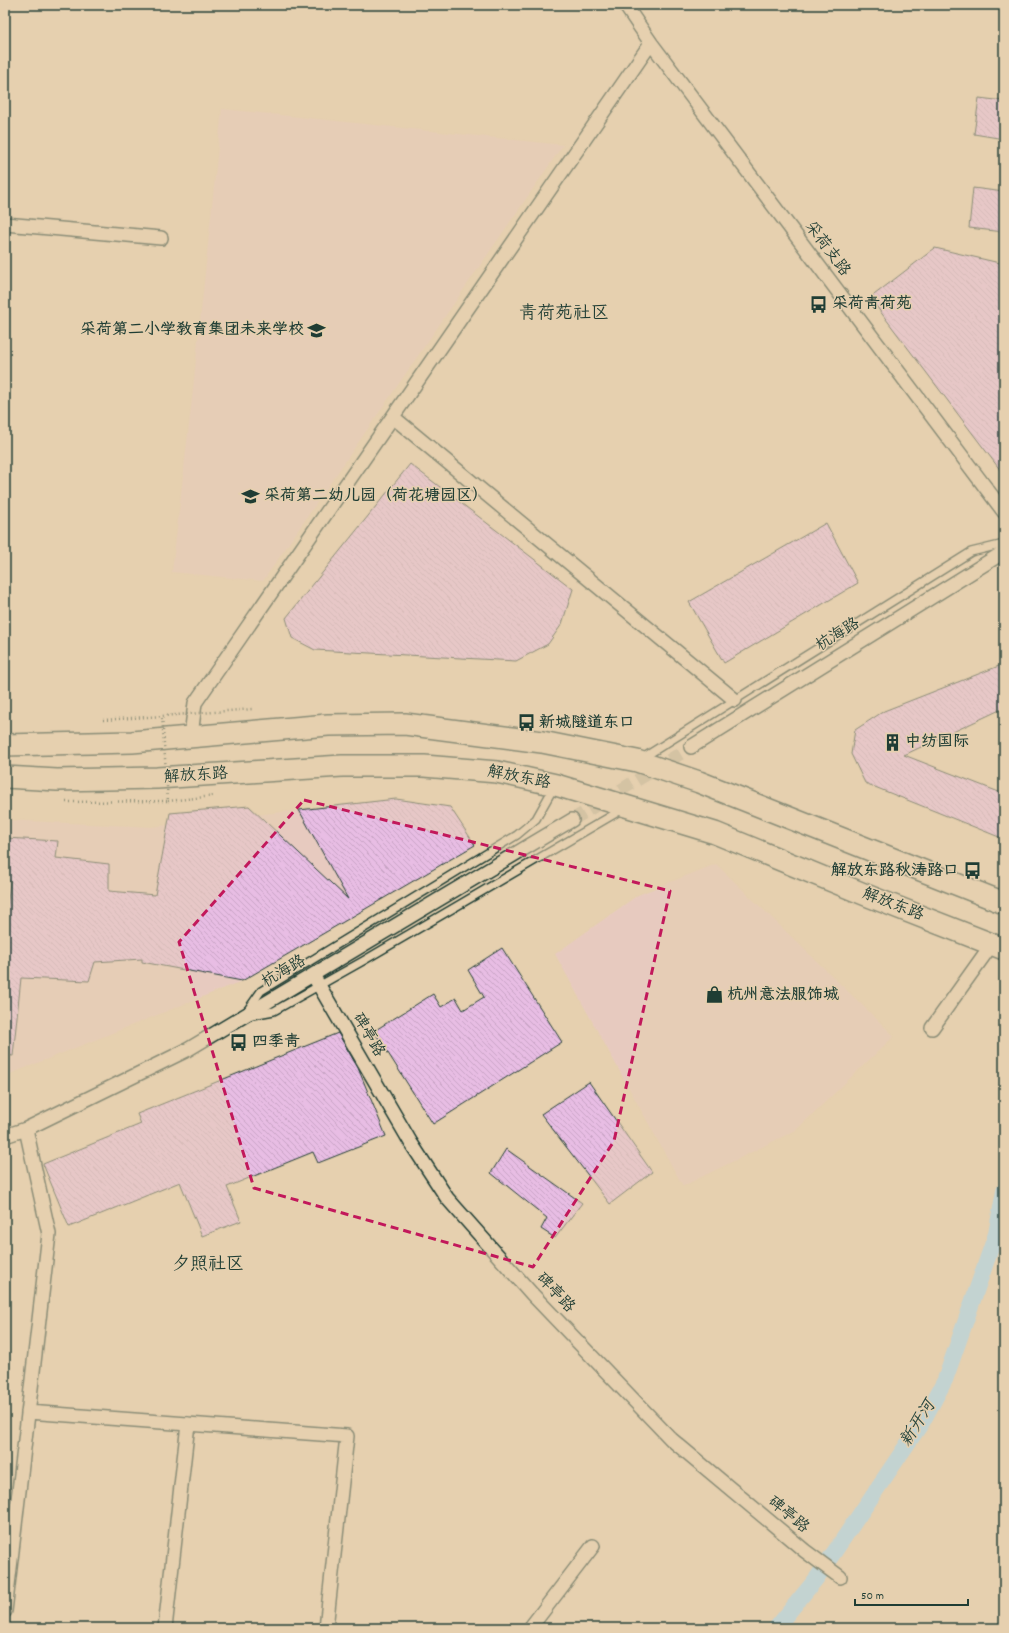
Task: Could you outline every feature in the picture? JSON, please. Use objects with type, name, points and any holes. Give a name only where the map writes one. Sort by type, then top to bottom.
[{"type":"main road","points":[[5,745],[132,742],[328,725],[405,724],[542,742],[637,761],[700,782],[1004,903]]},
{"type":"main road","name":"解放东路","points":[[5,778],[57,780],[157,778],[342,766],[424,766],[497,772],[556,785],[714,832],[871,897],[998,946]]},
{"type":"street","name":"采荷支路","points":[[625,5],[651,44],[1004,512]]},
{"type":"street","points":[[191,736],[195,703],[651,44]]},
{"type":"street","points":[[5,224],[162,238]]},
{"type":"street","points":[[393,417],[735,700]]},
{"type":"street","name":"杭海路","points":[[691,747],[1004,552]]},
{"type":"street","name":"杭海路","points":[[5,1136],[26,1129],[187,1050],[244,1016],[316,980],[572,820]]},
{"type":"street","points":[[932,1028],[998,946]]},
{"type":"street","name":"碑亭路","points":[[316,980],[411,1143],[446,1198],[532,1294],[671,1439],[805,1551],[840,1577]]},
{"type":"street","points":[[5,1611],[50,1234],[26,1129]]},
{"type":"street","points":[[28,1412],[347,1436],[326,1628]]},
{"type":"street","points":[[165,1628],[188,1424]]},
{"type":"street","points":[[530,1628],[593,1546]]},
{"type":"lane","points":[[637,761],[971,552],[1004,544]]},
{"type":"lane","points":[[244,1016],[261,990],[517,835],[536,819],[556,785]]},
{"type":"lane","points":[[316,980],[627,806]]},
{"type":"path","points":[[103,720],[253,709]]},
{"type":"path","points":[[162,716],[168,801]]},
{"type":"path","points":[[66,802],[168,801],[214,796]]},
{"type":"highlighted area","points":[[304,800],[670,891],[614,1141],[533,1267],[254,1188],[179,942]]},
{"type":"shaded area","name":"采荷第二小学教育集团未来学校","points":[[222,109],[563,145],[263,581],[172,572],[192,399]]},
{"type":"shaded area","points":[[396,799],[450,807],[475,845],[242,981],[5,1076],[5,820],[151,827]]},
{"type":"shaded area","name":"杭州意法服饰城","points":[[716,864],[894,1036],[796,1130],[683,1186],[555,954],[638,895]]},
{"type":"building","points":[[979,98],[1004,101],[1004,139],[974,134]]},
{"type":"building","points":[[973,188],[1004,192],[1004,232],[969,228]]},
{"type":"building","points":[[935,248],[1004,264],[1004,475],[870,298]]},
{"type":"building","points":[[410,464],[573,589],[562,624],[548,644],[516,661],[315,650],[292,638],[286,618]]},
{"type":"building","points":[[826,523],[858,583],[724,663],[689,602]]},
{"type":"building","name":"中纺国际","points":[[1004,664],[1004,708],[904,755],[1004,794],[1004,839],[865,783],[851,754],[855,730],[884,711]]},
{"type":"building","points":[[396,799],[450,807],[475,845],[242,981],[142,962],[142,959],[95,962],[89,981],[21,978],[13,1056],[5,1055],[5,930],[10,881],[5,880],[5,838],[58,841],[56,858],[109,864],[109,891],[155,895],[170,813],[249,806],[348,899],[299,810]]},
{"type":"building","points":[[502,948],[562,1042],[433,1124],[374,1031],[433,994],[441,1007],[456,998],[463,1010],[484,997],[468,970]]},
{"type":"building","points":[[338,1033],[358,1068],[386,1136],[318,1163],[313,1152],[227,1187],[241,1221],[202,1236],[180,1182],[69,1227],[43,1164],[141,1124],[137,1114]]},
{"type":"building","points":[[589,1082],[652,1172],[610,1204],[541,1114]]},
{"type":"building","points":[[506,1149],[582,1203],[555,1238],[541,1229],[547,1218],[491,1173]]},
{"type":"waterway","name":"新开河","points":[[776,1628],[816,1579],[923,1421],[945,1380],[996,1234],[1004,1191]]},
{"type":"tunnel","points":[[572,820],[691,747]]},
{"type":"place","name":"采荷青荷苑","points":[[819,304]]},
{"type":"place","name":"采荷第二小学教育集团未来学校","points":[[317,330]]},
{"type":"place","name":"采荷第二幼儿园（荷花塘园区）","points":[[251,496]]},
{"type":"place","name":"新城隧道东口","points":[[526,723]]},
{"type":"place","name":"中纺国际","points":[[892,742]]},
{"type":"place","name":"解放东路秋涛路口","points":[[972,871]]},
{"type":"place","name":"杭州意法服饰城","points":[[714,995]]},
{"type":"place","name":"四季青","points":[[239,1042]]},
{"type":"district","name":"青荷苑社区","points":[[564,314]]},
{"type":"district","name":"夕照社区","points":[[208,1265]]}]
